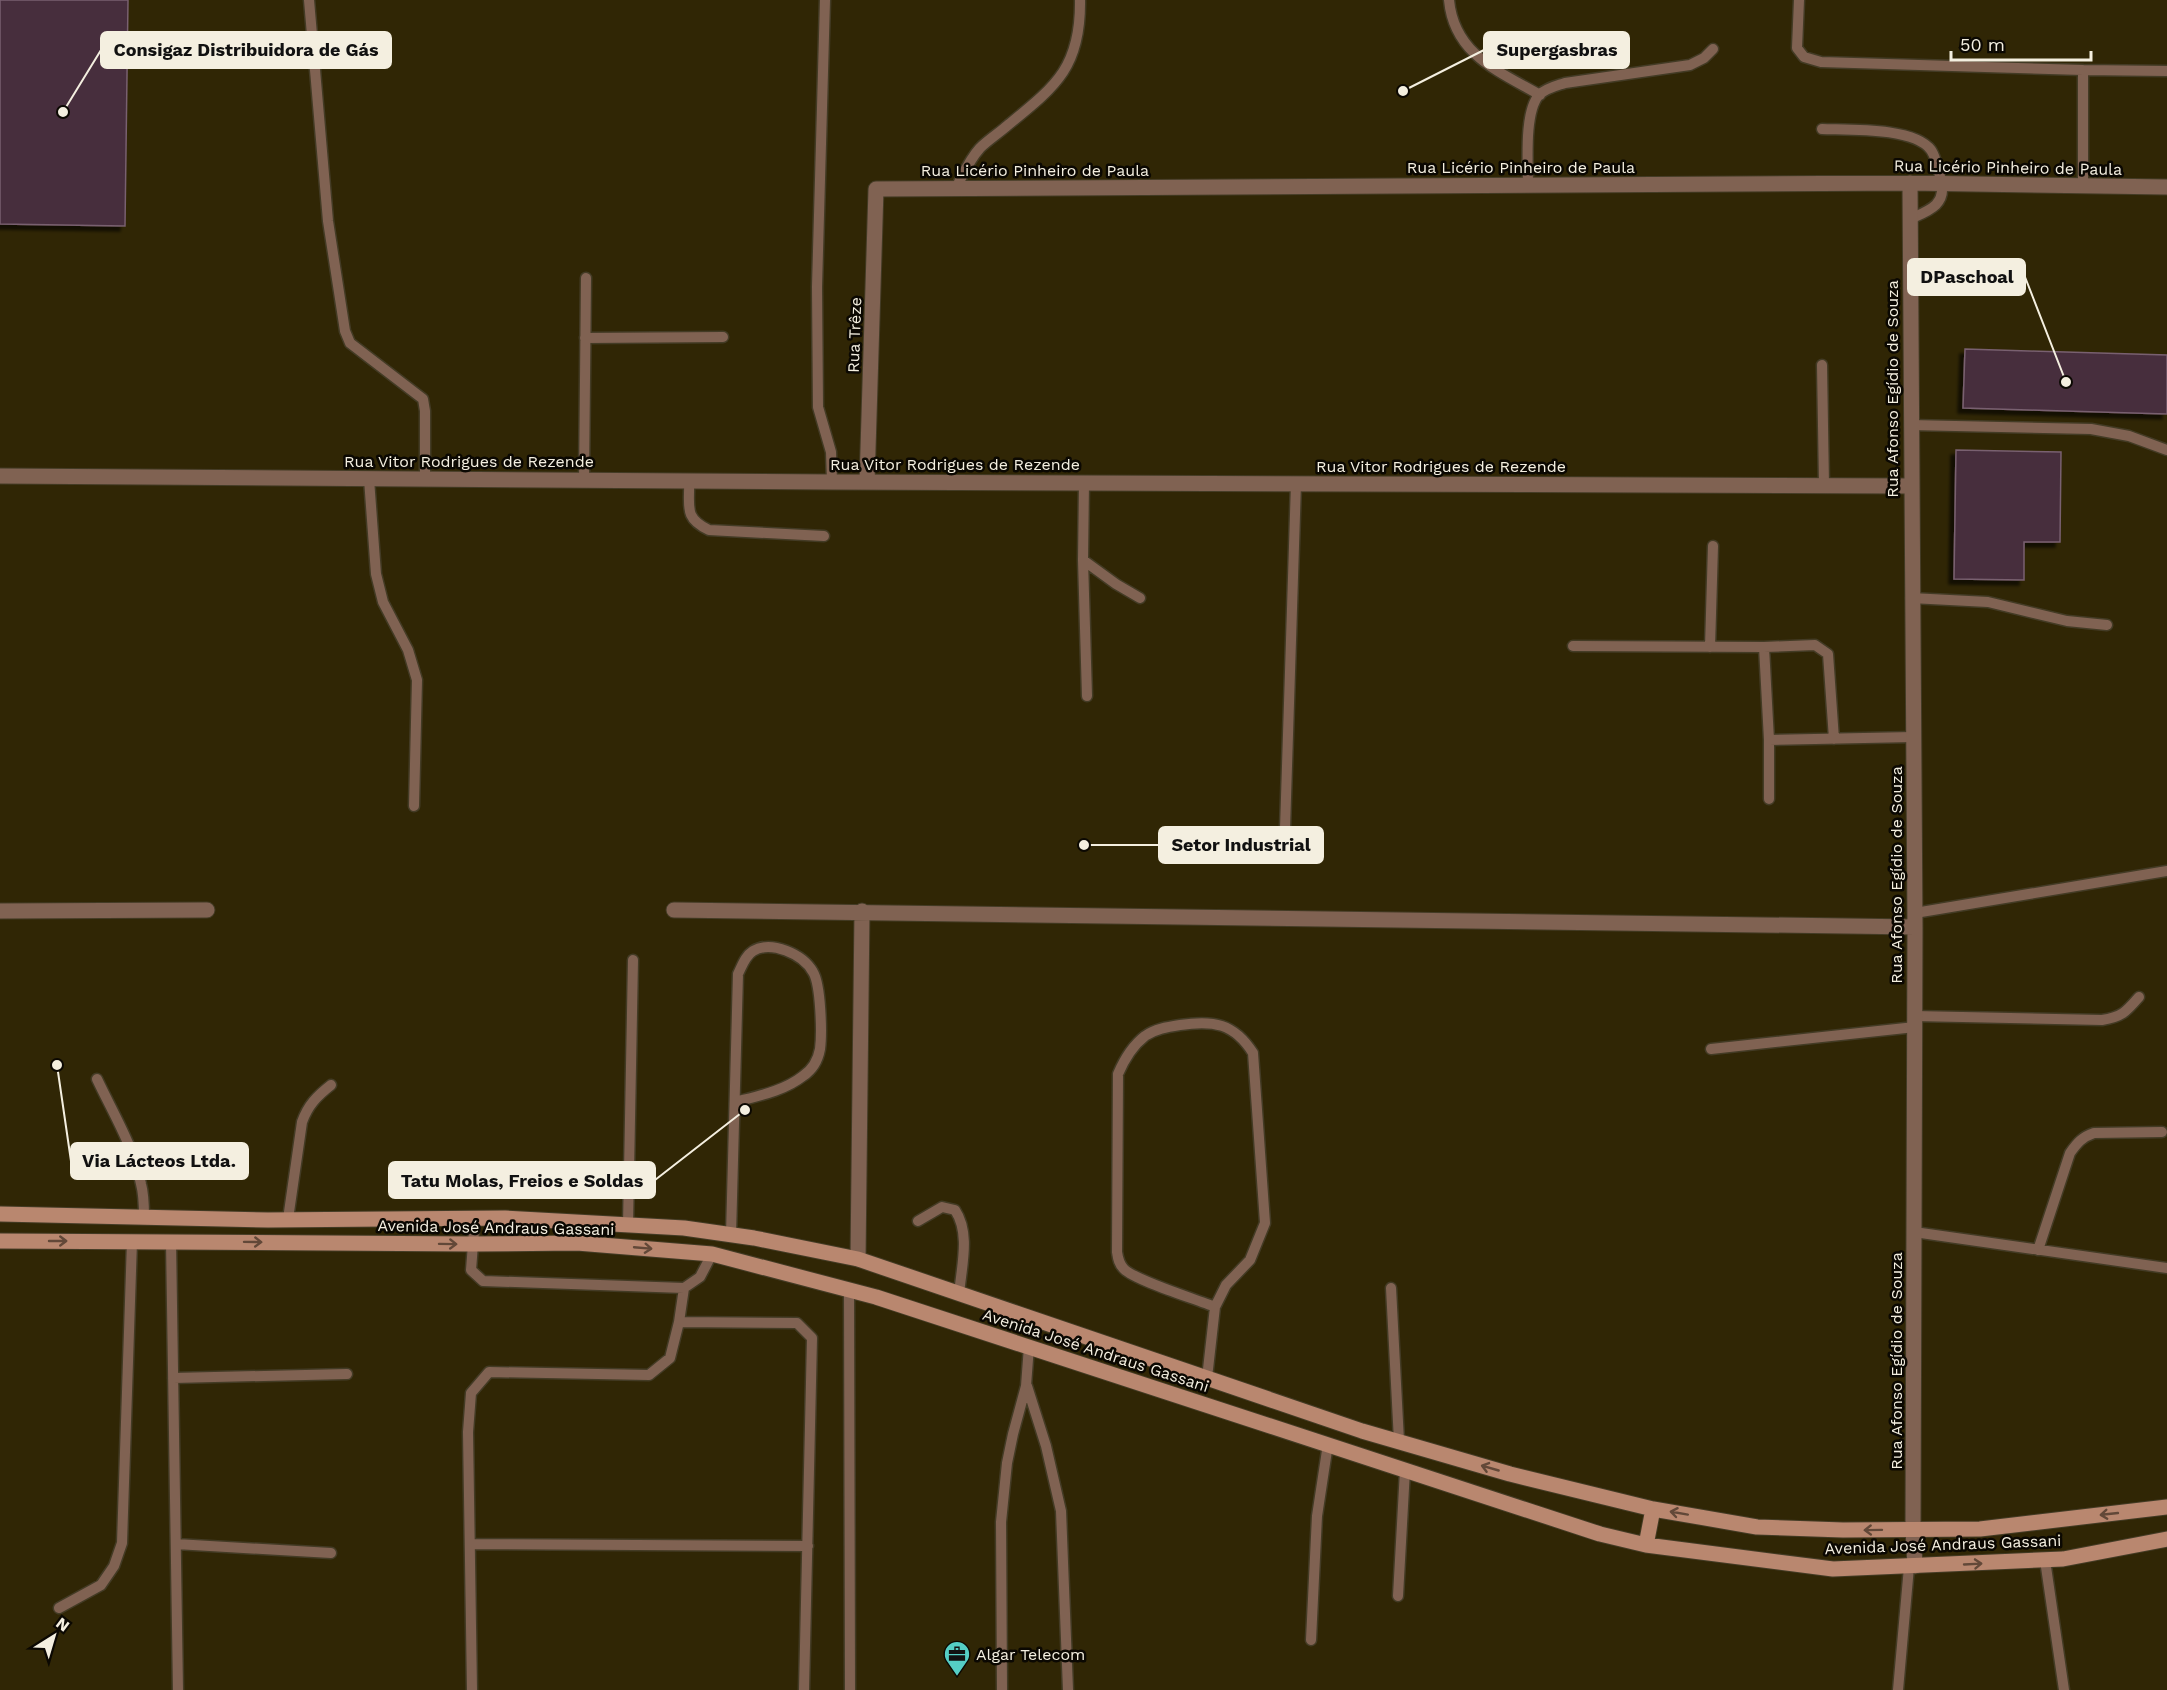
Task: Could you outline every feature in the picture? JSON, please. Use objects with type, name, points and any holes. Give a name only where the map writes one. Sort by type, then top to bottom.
[{"type":"main road","name":"Avenida José Andraus Gassani","points":[[0,1214],[288,1220],[505,1218],[684,1228],[858,1259],[1362,1431],[1521,1477],[1653,1509],[1757,1527],[1844,1530],[1980,1528],[2167,1507]]},
{"type":"main road","points":[[166,1218],[168,1241]]},
{"type":"main road","name":"Avenida José Andraus Gassani","points":[[0,1240],[473,1244],[577,1242],[712,1254],[849,1290],[1029,1346],[1600,1534],[1646,1545],[1833,1569],[2063,1559],[2167,1539]]},
{"type":"main road","points":[[1049,1353],[1055,1326]]},
{"type":"main road","points":[[1355,1453],[1362,1431]]},
{"type":"main road","points":[[1646,1545],[1653,1509]]},
{"type":"street","name":"Rua Licério Pinheiro de Paula","points":[[876,189],[1910,183],[2167,187]]},
{"type":"street","name":"Rua Afonso Egídio de Souza","points":[[1910,183],[1910,486],[1915,920],[1912,1566]]},
{"type":"street","name":"Rua Trêze","points":[[867,482],[876,189]]},
{"type":"street","name":"Rua Vitor Rodrigues de Rezende","points":[[0,476],[1910,486]]},
{"type":"street","points":[[0,911],[207,910]]},
{"type":"street","points":[[674,910],[1915,920]]},
{"type":"street","points":[[858,1259],[862,911]]},
{"type":"lane","points":[[309,0],[328,221],[345,331],[350,343],[423,399],[425,479]]},
{"type":"lane","points":[[825,0],[817,287],[819,406],[831,452],[832,482]]},
{"type":"lane","points":[[956,188],[970,161],[980,148],[1048,92],[1070,63],[1080,17],[1080,0]]},
{"type":"lane","points":[[1449,0],[1455,29],[1465,45],[1486,64],[1540,95]]},
{"type":"lane","points":[[1799,0],[1797,48],[1804,57],[1821,62],[2167,71]]},
{"type":"lane","points":[[1528,185],[1530,121],[1533,105],[1540,95],[1551,87],[1565,83],[1690,65],[1704,58],[1713,49]]},
{"type":"lane","points":[[2083,70],[2083,186]]},
{"type":"lane","points":[[1822,129],[1893,132],[1921,142],[1931,150],[1942,184],[1942,196],[1936,206],[1910,219]]},
{"type":"lane","points":[[584,480],[586,278]]},
{"type":"lane","points":[[585,339],[723,337]]},
{"type":"lane","points":[[1822,365],[1824,485]]},
{"type":"lane","points":[[1910,425],[2091,429],[2128,436],[2167,450]]},
{"type":"lane","points":[[369,479],[376,574],[383,602],[408,650],[417,680],[414,806]]},
{"type":"lane","points":[[689,481],[690,514],[693,520],[709,530],[824,536]]},
{"type":"lane","points":[[1084,483],[1083,560],[1087,696]]},
{"type":"lane","points":[[1285,830],[1296,483]]},
{"type":"lane","points":[[1710,646],[1713,546]]},
{"type":"lane","points":[[1083,560],[1140,598]]},
{"type":"lane","points":[[1911,598],[1988,602],[2067,621],[2107,625]]},
{"type":"lane","points":[[1574,646],[1815,645],[1828,654],[1834,739]]},
{"type":"lane","points":[[1764,647],[1769,740],[1769,799]]},
{"type":"lane","points":[[1769,740],[1913,736]]},
{"type":"lane","points":[[1915,920],[2167,871]]},
{"type":"lane","points":[[732,1235],[735,1102],[738,974],[744,960],[753,951],[769,947],[783,950],[802,960],[813,972],[819,990],[820,1050],[814,1065],[803,1076],[778,1090],[735,1102]]},
{"type":"lane","points":[[628,1225],[633,960]]},
{"type":"lane","points":[[1711,1048],[1914,1021],[2102,1020],[2126,1013],[2139,997]]},
{"type":"lane","points":[[1207,1378],[1215,1307],[1226,1285],[1250,1260],[1265,1223],[1253,1053],[1245,1040],[1234,1031],[1219,1024],[1196,1023],[1161,1028],[1144,1037],[1127,1055],[1118,1074],[1117,1252],[1119,1262],[1126,1271],[1143,1280],[1215,1307]]},
{"type":"lane","points":[[97,1079],[132,1153],[142,1186],[144,1217]]},
{"type":"lane","points":[[288,1220],[302,1122],[315,1098],[331,1085]]},
{"type":"lane","points":[[2038,1250],[2070,1154],[2084,1137],[2094,1134],[2162,1132]]},
{"type":"lane","points":[[918,1221],[942,1207],[955,1210],[960,1218],[964,1240],[959,1295]]},
{"type":"lane","points":[[475,1218],[471,1270],[483,1281],[684,1288],[700,1277],[712,1254]]},
{"type":"lane","points":[[1914,1232],[2167,1268]]},
{"type":"lane","points":[[59,1608],[101,1585],[114,1566],[122,1543],[132,1241]]},
{"type":"lane","points":[[168,1241],[173,1378],[178,1690]]},
{"type":"lane","points":[[472,1690],[468,1432],[471,1393],[489,1372],[649,1375],[670,1358],[684,1288]]},
{"type":"lane","points":[[1391,1288],[1399,1442]]},
{"type":"lane","points":[[849,1290],[850,1690]]},
{"type":"lane","points":[[679,1322],[797,1323],[812,1338],[804,1690]]},
{"type":"lane","points":[[1002,1690],[1001,1522],[1009,1454],[1026,1386],[1029,1346]]},
{"type":"lane","points":[[173,1378],[347,1374]]},
{"type":"lane","points":[[1026,1386],[1046,1446],[1061,1511],[1068,1690]]},
{"type":"lane","points":[[1311,1640],[1317,1516],[1328,1444]]},
{"type":"lane","points":[[1398,1596],[1405,1470]]},
{"type":"lane","points":[[176,1544],[331,1553]]},
{"type":"lane","points":[[470,1544],[808,1546]]},
{"type":"lane","points":[[2045,1560],[2064,1690]]},
{"type":"lane","points":[[1898,1690],[1912,1566]]},
{"type":"shaded area","points":[[0,0],[2167,0],[2167,1690],[0,1690]]},
{"type":"building","points":[[0,0],[128,0],[125,226],[0,224]]},
{"type":"building","points":[[1965,349],[2167,355],[2167,414],[1963,408]]},
{"type":"building","points":[[1956,450],[2061,452],[2060,542],[2024,542],[2024,580],[1954,579]]},
{"type":"place","name":"Supergasbras","points":[[1403,91]]},
{"type":"place","name":"Consigaz Distribuidora de Gás","points":[[63,112]]},
{"type":"place","name":"DPaschoal","points":[[2066,382]]},
{"type":"place","name":"Setor Industrial","points":[[1084,845]]},
{"type":"place","name":"Via Lácteos Ltda.","points":[[57,1065]]},
{"type":"place","name":"Tatu Molas, Freios e Soldas","points":[[745,1110]]},
{"type":"place","name":"Algar Telecom","points":[[957,1677]]}]
